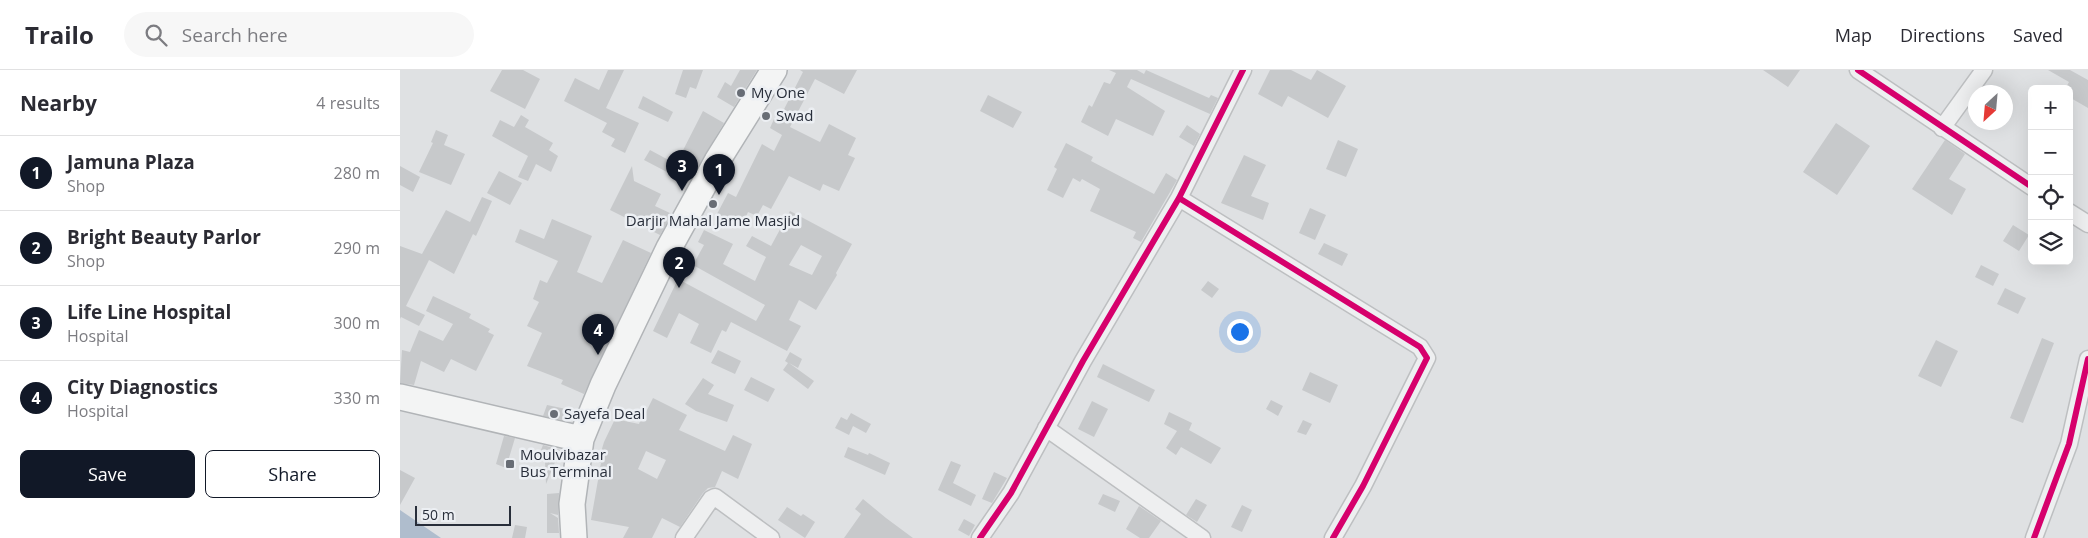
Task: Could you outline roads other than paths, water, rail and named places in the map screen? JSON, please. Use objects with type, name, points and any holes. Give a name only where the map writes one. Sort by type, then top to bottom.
[{"type":"highway","points":[[574,538],[572,504],[581,439],[603,385],[669,248],[717,161],[774,70]]},
{"type":"highway","points":[[400,397],[581,439]]},
{"type":"street","points":[[980,538],[1011,493],[1083,361],[1178,198],[1243,70]]},
{"type":"street","points":[[1858,70],[2028,184]]},
{"type":"street","points":[[1942,128],[1984,70]]},
{"type":"street","points":[[1178,198],[1420,347],[1427,358],[1363,486],[1333,538]]},
{"type":"street","points":[[2073,215],[2088,224]]},
{"type":"street","points":[[2034,538],[2069,444],[2088,359]]},
{"type":"street","points":[[1046,428],[1202,538]]},
{"type":"street","points":[[684,538],[710,499],[716,497],[771,538]]},
{"type":"water","points":[[400,510],[441,538],[400,538]]},
{"type":"place","name":"My One","points":[[741,93]]},
{"type":"place","name":"Swad","points":[[766,116]]},
{"type":"place","name":"Life Line Hospital","points":[[682,191]]},
{"type":"place","name":"Jamuna Plaza","points":[[719,195]]},
{"type":"place","name":"Darjir Mahal Jame Masjid","points":[[713,204]]},
{"type":"place","name":"Bright Beauty Parlor","points":[[679,288]]},
{"type":"place","name":"City Diagnostics","points":[[598,355]]},
{"type":"place","name":"Sayefa Deal","points":[[554,414]]},
{"type":"place","name":"Moulvibazar Bus Terminal","points":[[510,464]]}]
